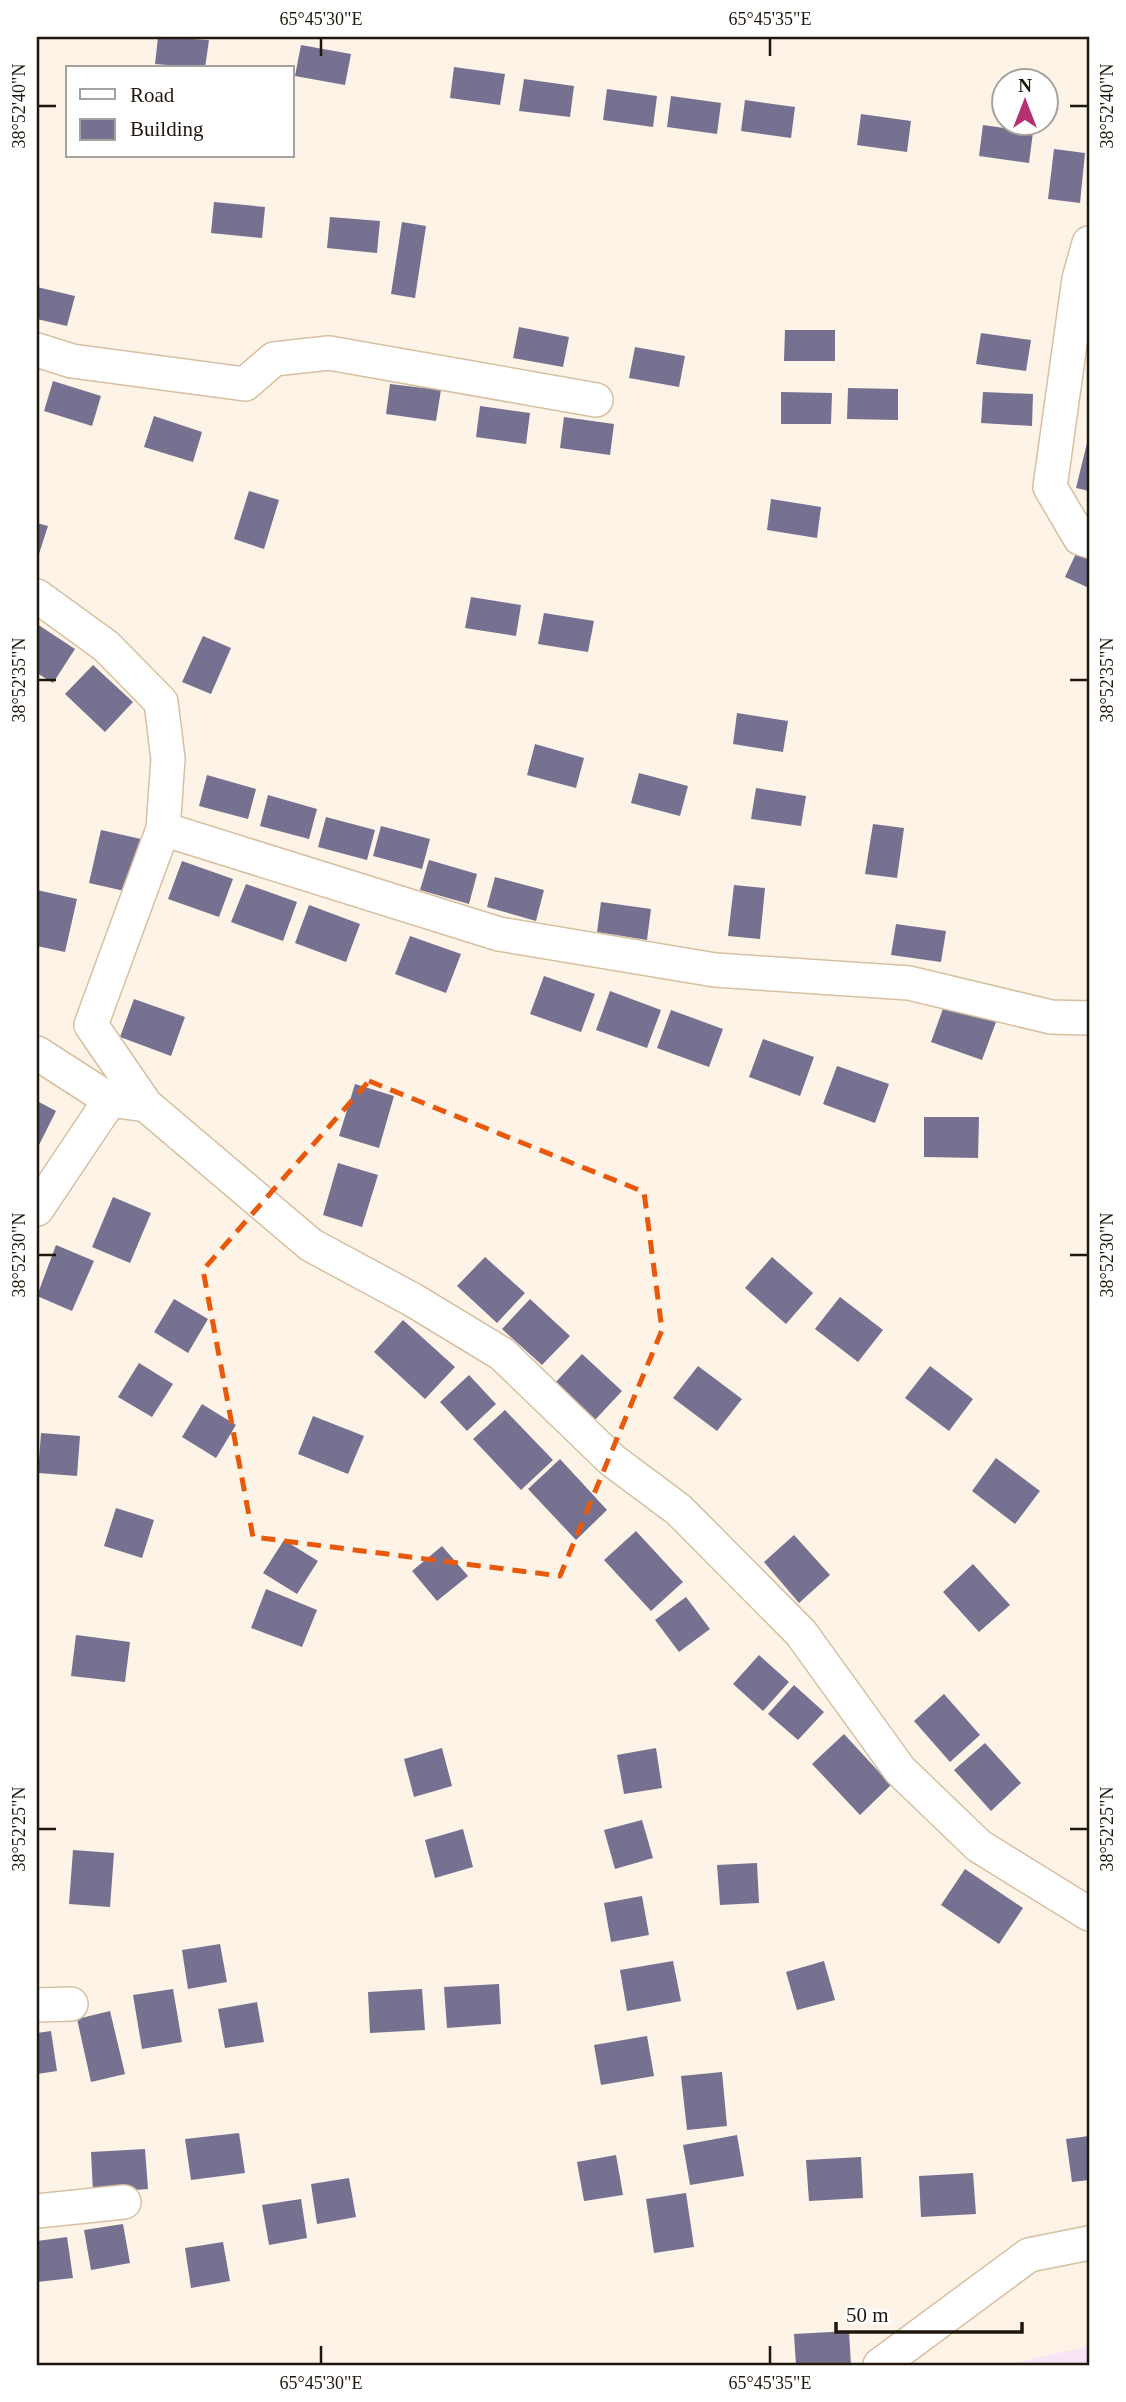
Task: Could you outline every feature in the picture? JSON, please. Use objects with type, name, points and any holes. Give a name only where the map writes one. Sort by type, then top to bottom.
[{"type":"street","points":[[1089,243],[1079,279],[1050,487],[1080,538],[1089,541]]},
{"type":"street","points":[[37,350],[72,361],[245,384],[274,359],[329,353],[596,400]]},
{"type":"street","points":[[37,596],[106,646],[161,702],[168,759],[163,829],[91,1025],[146,1105],[311,1245],[413,1300],[502,1354],[612,1460],[679,1510],[802,1633],[900,1770],[919,1789],[979,1846],[1089,1914]]},
{"type":"street","points":[[163,829],[499,934],[715,970],[909,983],[1051,1017],[1089,1018]]},
{"type":"street","points":[[37,1053],[110,1100],[146,1105]]},
{"type":"street","points":[[37,1209],[110,1100]]},
{"type":"street","points":[[37,2005],[71,2004]]},
{"type":"street","points":[[37,2211],[124,2202]]},
{"type":"street","points":[[880,2365],[1029,2255],[1089,2243]]},
{"type":"highlighted area","points":[[369,1081],[644,1192],[662,1330],[560,1576],[253,1537],[203,1270]]},
{"type":"shaded area","points":[[1089,2346],[1089,2365],[1006,2365]]},
{"type":"building","points":[[158,37],[209,40],[205,66],[155,64]]},
{"type":"building","points":[[301,45],[351,54],[345,85],[295,76]]},
{"type":"building","points":[[454,67],[505,74],[500,105],[450,98]]},
{"type":"building","points":[[524,79],[574,86],[570,117],[519,111]]},
{"type":"building","points":[[607,89],[657,96],[653,127],[603,120]]},
{"type":"building","points":[[671,96],[721,103],[717,134],[667,127]]},
{"type":"building","points":[[745,100],[795,107],[791,138],[741,131]]},
{"type":"building","points":[[861,114],[911,121],[907,152],[857,145]]},
{"type":"building","points":[[983,125],[990,126],[990,136],[1032,136],[1029,163],[979,156]]},
{"type":"building","points":[[1054,149],[1085,153],[1080,203],[1048,199]]},
{"type":"building","points":[[214,202],[265,207],[262,238],[211,233]]},
{"type":"building","points":[[330,217],[380,221],[377,253],[327,248]]},
{"type":"building","points":[[402,222],[426,226],[415,298],[391,294]]},
{"type":"building","points":[[37,287],[75,296],[67,326],[37,319]]},
{"type":"building","points":[[519,327],[569,337],[563,367],[513,358]]},
{"type":"building","points":[[785,330],[835,330],[835,361],[784,361]]},
{"type":"building","points":[[981,333],[1031,340],[1026,371],[976,364]]},
{"type":"building","points":[[635,347],[685,356],[679,387],[629,378]]},
{"type":"building","points":[[53,381],[101,396],[92,426],[44,411]]},
{"type":"building","points":[[390,384],[441,390],[436,421],[386,414]]},
{"type":"building","points":[[848,388],[898,389],[898,420],[847,419]]},
{"type":"building","points":[[781,392],[832,393],[831,424],[781,424]]},
{"type":"building","points":[[983,392],[1033,394],[1032,426],[981,423]]},
{"type":"building","points":[[480,406],[530,413],[526,444],[476,437]]},
{"type":"building","points":[[154,416],[202,432],[193,462],[144,447]]},
{"type":"building","points":[[564,417],[614,424],[610,455],[560,448]]},
{"type":"building","points":[[1089,435],[1089,491],[1076,488]]},
{"type":"building","points":[[249,491],[279,500],[264,549],[234,539]]},
{"type":"building","points":[[771,499],[821,507],[817,538],[767,530]]},
{"type":"building","points":[[37,523],[48,526],[37,560]]},
{"type":"building","points":[[1078,549],[1089,554],[1089,588],[1065,577]]},
{"type":"building","points":[[471,597],[521,605],[516,636],[465,628]]},
{"type":"building","points":[[544,613],[594,621],[588,652],[538,644]]},
{"type":"building","points":[[37,624],[75,649],[53,683],[37,673]]},
{"type":"building","points":[[203,636],[231,648],[211,694],[182,682]]},
{"type":"building","points":[[93,665],[133,702],[105,732],[65,694]]},
{"type":"building","points":[[737,713],[788,721],[783,752],[733,744]]},
{"type":"building","points":[[535,744],[584,758],[576,788],[527,775]]},
{"type":"building","points":[[639,773],[688,786],[680,816],[631,803]]},
{"type":"building","points":[[207,775],[256,789],[248,819],[199,806]]},
{"type":"building","points":[[756,788],[806,796],[801,826],[751,819]]},
{"type":"building","points":[[268,795],[317,809],[309,839],[260,826]]},
{"type":"building","points":[[326,817],[375,830],[367,860],[318,847]]},
{"type":"building","points":[[873,824],[904,828],[897,878],[865,874]]},
{"type":"building","points":[[381,826],[430,839],[422,869],[373,856]]},
{"type":"building","points":[[101,830],[141,839],[129,892],[89,883]]},
{"type":"building","points":[[429,860],[477,874],[469,904],[420,890]]},
{"type":"building","points":[[182,861],[233,879],[219,917],[168,899]]},
{"type":"building","points":[[495,877],[544,890],[536,921],[487,907]]},
{"type":"building","points":[[246,884],[297,902],[283,941],[231,922]]},
{"type":"building","points":[[734,885],[765,888],[760,939],[728,936]]},
{"type":"building","points":[[37,890],[77,899],[65,952],[37,946]]},
{"type":"building","points":[[601,902],[651,909],[647,940],[597,932]]},
{"type":"building","points":[[309,905],[360,924],[346,962],[295,943]]},
{"type":"building","points":[[896,924],[946,931],[941,962],[891,955]]},
{"type":"building","points":[[410,936],[461,954],[446,993],[395,974]]},
{"type":"building","points":[[544,976],[595,994],[581,1032],[530,1014]]},
{"type":"building","points":[[610,991],[661,1010],[647,1048],[596,1030]]},
{"type":"building","points":[[134,999],[185,1017],[171,1056],[120,1037]]},
{"type":"building","points":[[945,1003],[996,1022],[982,1060],[931,1042]]},
{"type":"building","points":[[671,1010],[723,1029],[709,1067],[657,1048]]},
{"type":"building","points":[[763,1039],[814,1057],[800,1096],[749,1077]]},
{"type":"building","points":[[837,1066],[889,1084],[875,1123],[823,1104]]},
{"type":"building","points":[[355,1084],[394,1096],[379,1148],[339,1136]]},
{"type":"building","points":[[37,1101],[56,1111],[37,1149]]},
{"type":"building","points":[[924,1117],[979,1117],[978,1158],[924,1157]]},
{"type":"building","points":[[338,1163],[378,1175],[362,1227],[323,1215]]},
{"type":"building","points":[[113,1197],[151,1213],[130,1263],[92,1247]]},
{"type":"building","points":[[56,1245],[94,1261],[72,1311],[37,1296]]},
{"type":"building","points":[[485,1257],[525,1293],[497,1323],[457,1286]]},
{"type":"building","points":[[772,1257],[813,1293],[786,1324],[745,1288]]},
{"type":"building","points":[[840,1297],[883,1330],[858,1362],[815,1329]]},
{"type":"building","points":[[174,1299],[208,1319],[188,1353],[154,1332]]},
{"type":"building","points":[[530,1299],[570,1336],[542,1365],[502,1329]]},
{"type":"building","points":[[403,1320],[455,1367],[425,1399],[374,1352]]},
{"type":"building","points":[[582,1354],[622,1391],[594,1421],[554,1384]]},
{"type":"building","points":[[139,1363],[173,1384],[152,1417],[118,1397]]},
{"type":"building","points":[[698,1366],[742,1399],[717,1431],[673,1398]]},
{"type":"building","points":[[930,1366],[973,1399],[949,1431],[905,1398]]},
{"type":"building","points":[[469,1375],[496,1404],[467,1431],[440,1402]]},
{"type":"building","points":[[202,1404],[236,1425],[216,1458],[182,1437]]},
{"type":"building","points":[[505,1410],[553,1460],[521,1490],[473,1439]]},
{"type":"building","points":[[313,1416],[364,1436],[348,1474],[298,1454]]},
{"type":"building","points":[[41,1433],[80,1436],[77,1476],[38,1473]]},
{"type":"building","points":[[996,1458],[1040,1491],[1015,1524],[972,1491]]},
{"type":"building","points":[[560,1459],[607,1510],[576,1540],[528,1489]]},
{"type":"building","points":[[116,1508],[154,1520],[142,1558],[104,1546]]},
{"type":"building","points":[[636,1531],[683,1582],[651,1611],[604,1560]]},
{"type":"building","points":[[794,1535],[830,1575],[799,1603],[764,1562]]},
{"type":"building","points":[[284,1540],[318,1561],[297,1594],[263,1573]]},
{"type":"building","points":[[442,1546],[468,1576],[437,1601],[412,1571]]},
{"type":"building","points":[[973,1564],[1010,1605],[979,1632],[943,1592]]},
{"type":"building","points":[[266,1589],[317,1610],[302,1647],[251,1628]]},
{"type":"building","points":[[686,1597],[710,1629],[679,1652],[655,1620]]},
{"type":"building","points":[[76,1635],[130,1642],[125,1682],[71,1676]]},
{"type":"building","points":[[759,1655],[789,1682],[763,1711],[733,1684]]},
{"type":"building","points":[[794,1685],[824,1712],[798,1740],[768,1714]]},
{"type":"building","points":[[944,1694],[980,1735],[950,1762],[914,1721]]},
{"type":"building","points":[[844,1734],[891,1785],[860,1815],[812,1764]]},
{"type":"building","points":[[985,1743],[1021,1783],[991,1811],[954,1770]]},
{"type":"building","points":[[442,1748],[452,1786],[414,1797],[404,1759]]},
{"type":"building","points":[[656,1748],[662,1788],[624,1794],[617,1755]]},
{"type":"building","points":[[642,1820],[653,1858],[615,1869],[604,1830]]},
{"type":"building","points":[[463,1829],[473,1867],[435,1878],[425,1840]]},
{"type":"building","points":[[73,1850],[114,1853],[110,1907],[69,1904]]},
{"type":"building","points":[[757,1863],[759,1903],[720,1905],[717,1865]]},
{"type":"building","points":[[965,1869],[1023,1908],[999,1944],[941,1905]]},
{"type":"building","points":[[642,1896],[649,1935],[611,1942],[604,1903]]},
{"type":"building","points":[[220,1944],[227,1982],[188,1989],[182,1950]]},
{"type":"building","points":[[673,1961],[681,2001],[627,2011],[620,1970]]},
{"type":"building","points":[[824,1961],[835,2000],[797,2010],[786,1972]]},
{"type":"building","points":[[499,1984],[501,2024],[447,2028],[444,1987]]},
{"type":"building","points":[[173,1989],[182,2042],[142,2049],[133,1995]]},
{"type":"building","points":[[422,1989],[425,2030],[370,2033],[368,1992]]},
{"type":"building","points":[[257,2002],[264,2042],[225,2048],[218,2009]]},
{"type":"building","points":[[110,2011],[125,2074],[91,2082],[77,2019]]},
{"type":"building","points":[[51,2031],[57,2071],[37,2074],[37,2033]]},
{"type":"building","points":[[647,2036],[654,2076],[601,2085],[594,2045]]},
{"type":"building","points":[[722,2072],[727,2126],[687,2130],[681,2076]]},
{"type":"building","points":[[239,2133],[245,2173],[191,2180],[185,2139]]},
{"type":"building","points":[[737,2135],[744,2176],[690,2185],[683,2145]]},
{"type":"building","points":[[1089,2136],[1089,2180],[1072,2182],[1066,2139]]},
{"type":"building","points":[[145,2149],[148,2189],[93,2193],[91,2152]]},
{"type":"building","points":[[616,2155],[623,2195],[584,2201],[577,2162]]},
{"type":"building","points":[[861,2157],[863,2198],[809,2201],[806,2160]]},
{"type":"building","points":[[973,2173],[976,2214],[921,2217],[919,2176]]},
{"type":"building","points":[[349,2178],[356,2217],[317,2224],[311,2184]]},
{"type":"building","points":[[686,2193],[694,2247],[654,2253],[646,2199]]},
{"type":"building","points":[[301,2199],[307,2238],[269,2245],[262,2205]]},
{"type":"building","points":[[123,2224],[130,2263],[91,2270],[84,2230]]},
{"type":"building","points":[[67,2237],[73,2278],[37,2282],[37,2241]]},
{"type":"building","points":[[223,2242],[230,2281],[191,2288],[185,2248]]},
{"type":"building","points":[[849,2331],[851,2365],[796,2365],[794,2334]]}]
